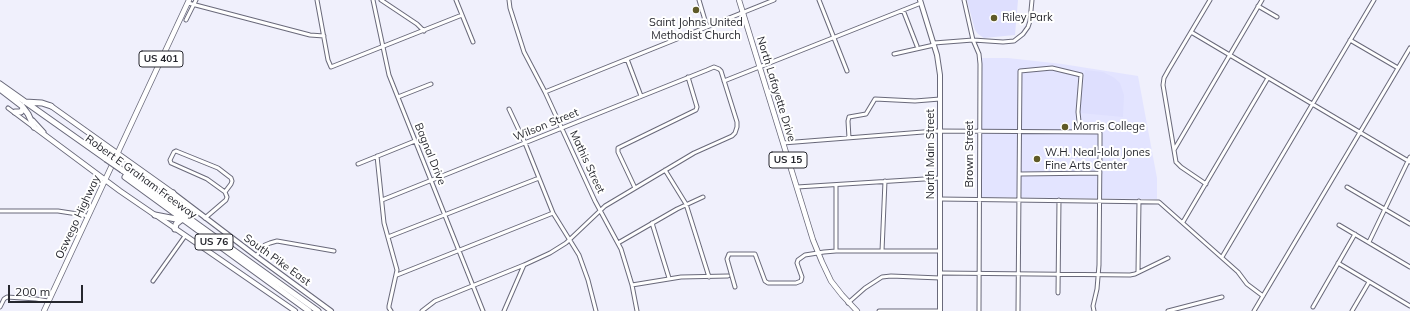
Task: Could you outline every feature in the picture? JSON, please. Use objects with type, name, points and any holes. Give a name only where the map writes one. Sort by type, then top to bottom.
[{"type":"highway","name":"US 76","points":[[0,84],[23,104]]},
{"type":"highway","points":[[0,88],[23,104],[34,127]]},
{"type":"highway","name":"Robert E Graham Freeway","points":[[0,88],[121,171],[309,311]]},
{"type":"highway","points":[[23,104],[42,103],[53,106]]},
{"type":"highway","points":[[15,112],[21,112],[23,104]]},
{"type":"highway","name":"Robert E Graham Freeway","points":[[23,104],[105,160]]},
{"type":"highway","points":[[173,193],[184,219]]},
{"type":"highway","points":[[175,229],[176,224],[184,219],[186,212],[191,208]]},
{"type":"highway","points":[[155,215],[184,219]]},
{"type":"highway","name":"Robert E Graham Freeway","points":[[184,219],[318,311]]},
{"type":"main road","name":"North Lafayette Drive","points":[[739,0],[818,252],[831,280],[848,303],[856,311]]},
{"type":"main road","name":"Oswego Highway","points":[[44,311],[188,2]]},
{"type":"main road","name":"South Pike East","points":[[53,106],[173,193]]},
{"type":"main road","points":[[34,127],[155,215]]},
{"type":"street","points":[[186,20],[196,0]]},
{"type":"street","points":[[317,0],[329,65],[331,66],[462,15]]},
{"type":"street","name":"Bagnal Drive","points":[[373,0],[389,75],[483,311]]},
{"type":"street","points":[[382,0],[417,24],[424,31]]},
{"type":"street","points":[[456,0],[473,42]]},
{"type":"street","name":"Mathis Street","points":[[509,0],[510,8],[522,45],[600,210],[618,243],[632,285],[637,311]]},
{"type":"street","points":[[699,0],[707,27]]},
{"type":"street","points":[[545,92],[774,0]]},
{"type":"street","points":[[819,0],[847,71]]},
{"type":"street","name":"Brown Street","points":[[964,0],[973,40],[980,59],[979,311]]},
{"type":"street","points":[[894,54],[934,44],[973,40],[1007,42],[1017,39],[1023,34],[1030,21],[1032,0]]},
{"type":"street","points":[[1206,184],[1179,166],[1176,160],[1164,97],[1163,83],[1169,69],[1210,0]]},
{"type":"street","points":[[1174,150],[1262,0]]},
{"type":"street","points":[[1222,257],[1374,0]]},
{"type":"street","points":[[422,311],[435,301],[524,265],[557,249],[570,241],[600,210],[698,151],[732,136],[737,130],[737,122],[724,81],[903,10],[921,1]]},
{"type":"street","name":"North Main Street","points":[[921,1],[939,65],[940,311]]},
{"type":"street","points":[[188,2],[194,5],[310,35],[324,36]]},
{"type":"street","points":[[1258,6],[1277,17]]},
{"type":"street","points":[[903,10],[917,46]]},
{"type":"street","points":[[1191,32],[1409,161]]},
{"type":"street","points":[[1350,40],[1398,68]]},
{"type":"street","points":[[1254,311],[1410,48]]},
{"type":"street","points":[[627,59],[641,96]]},
{"type":"street","name":"Wilson Street","points":[[382,200],[713,68],[718,68],[721,71],[724,81]]},
{"type":"street","points":[[1018,311],[1020,71],[1052,68],[1081,75],[1078,112],[1080,131]]},
{"type":"street","points":[[635,188],[618,152],[618,148],[696,110],[697,107],[688,77]]},
{"type":"street","points":[[1183,222],[1268,78]]},
{"type":"street","points":[[398,97],[431,84]]},
{"type":"street","points":[[849,138],[849,117],[866,114],[875,99],[915,101],[940,99]]},
{"type":"street","points":[[8,108],[30,118],[52,141]]},
{"type":"street","points":[[509,109],[525,143],[553,213],[577,252],[583,265],[596,311]]},
{"type":"street","points":[[15,112],[34,127]]},
{"type":"street","points":[[783,143],[940,131],[1080,131],[1100,133],[1098,274],[1097,289],[1093,306],[1094,311]]},
{"type":"street","points":[[358,164],[415,141]]},
{"type":"street","points":[[205,218],[226,200],[225,192],[207,179],[171,163],[170,160],[174,152],[176,151],[218,168],[229,176],[232,182],[225,192]]},
{"type":"street","points":[[377,156],[384,223],[395,258],[397,275],[390,310]]},
{"type":"street","points":[[1368,242],[1410,157]]},
{"type":"street","points":[[665,170],[686,204],[709,277]]},
{"type":"street","points":[[1020,174],[1100,173]]},
{"type":"street","points":[[388,237],[539,178]]},
{"type":"street","points":[[797,187],[940,178]]},
{"type":"street","name":"South Pike East","points":[[154,180],[178,203],[191,208]]},
{"type":"street","points":[[882,251],[885,181]]},
{"type":"street","points":[[836,184],[836,251]]},
{"type":"street","points":[[1346,187],[1410,224]]},
{"type":"street","name":"South Pike East","points":[[173,193],[191,208],[331,311]]},
{"type":"street","points":[[618,243],[686,204],[703,197]]},
{"type":"street","points":[[940,200],[1099,200],[1160,202],[1222,257],[1240,274],[1247,284],[1263,296]]},
{"type":"street","points":[[1058,293],[1059,200]]},
{"type":"street","points":[[1138,272],[1139,201]]},
{"type":"street","points":[[0,211],[58,211],[88,217]]},
{"type":"street","points":[[397,275],[553,213]]},
{"type":"street","points":[[155,215],[296,311]]},
{"type":"street","points":[[652,223],[669,278]]},
{"type":"street","points":[[1339,225],[1410,267]]},
{"type":"street","points":[[1313,307],[1355,234]]},
{"type":"street","points":[[154,281],[185,236]]},
{"type":"street","points":[[256,256],[265,245],[276,241],[334,251]]},
{"type":"street","points":[[735,287],[727,259],[729,254],[755,254],[765,281],[768,283],[796,283],[801,281],[802,277],[798,260],[805,255],[818,252],[940,251]]},
{"type":"street","points":[[848,303],[865,288],[882,277],[979,274],[1130,275],[1168,258]]},
{"type":"street","points":[[1338,263],[1410,306]]},
{"type":"street","points":[[504,311],[524,265]]},
{"type":"street","points":[[632,285],[669,278],[728,276]]},
{"type":"street","points":[[1352,311],[1369,282]]},
{"type":"street","points":[[1168,311],[1222,296]]},
{"type":"street","points":[[0,307],[4,299],[7,297],[36,299],[48,302]]},
{"type":"street","points":[[879,311],[940,311]]},
{"type":"shaded area","name":"Riley Park","points":[[967,0],[1018,0],[1015,35],[984,38],[978,34],[975,30]]},
{"type":"shaded area","name":"Morris College","points":[[982,58],[1008,58],[1062,64],[1138,76],[1157,178],[1157,199],[981,197]]},
{"type":"shaded area","points":[[1085,70],[1103,72],[1113,77],[1120,83],[1124,95],[1123,117],[1080,113]]},
{"type":"place","name":"Saint Johns United Methodist Church","points":[[696,10]]},
{"type":"place","name":"Riley Park","points":[[994,18]]},
{"type":"place","name":"Morris College","points":[[1065,127]]},
{"type":"place","name":"W.H. Neal-Iola Jones Fine Arts Center","points":[[1037,159]]}]
